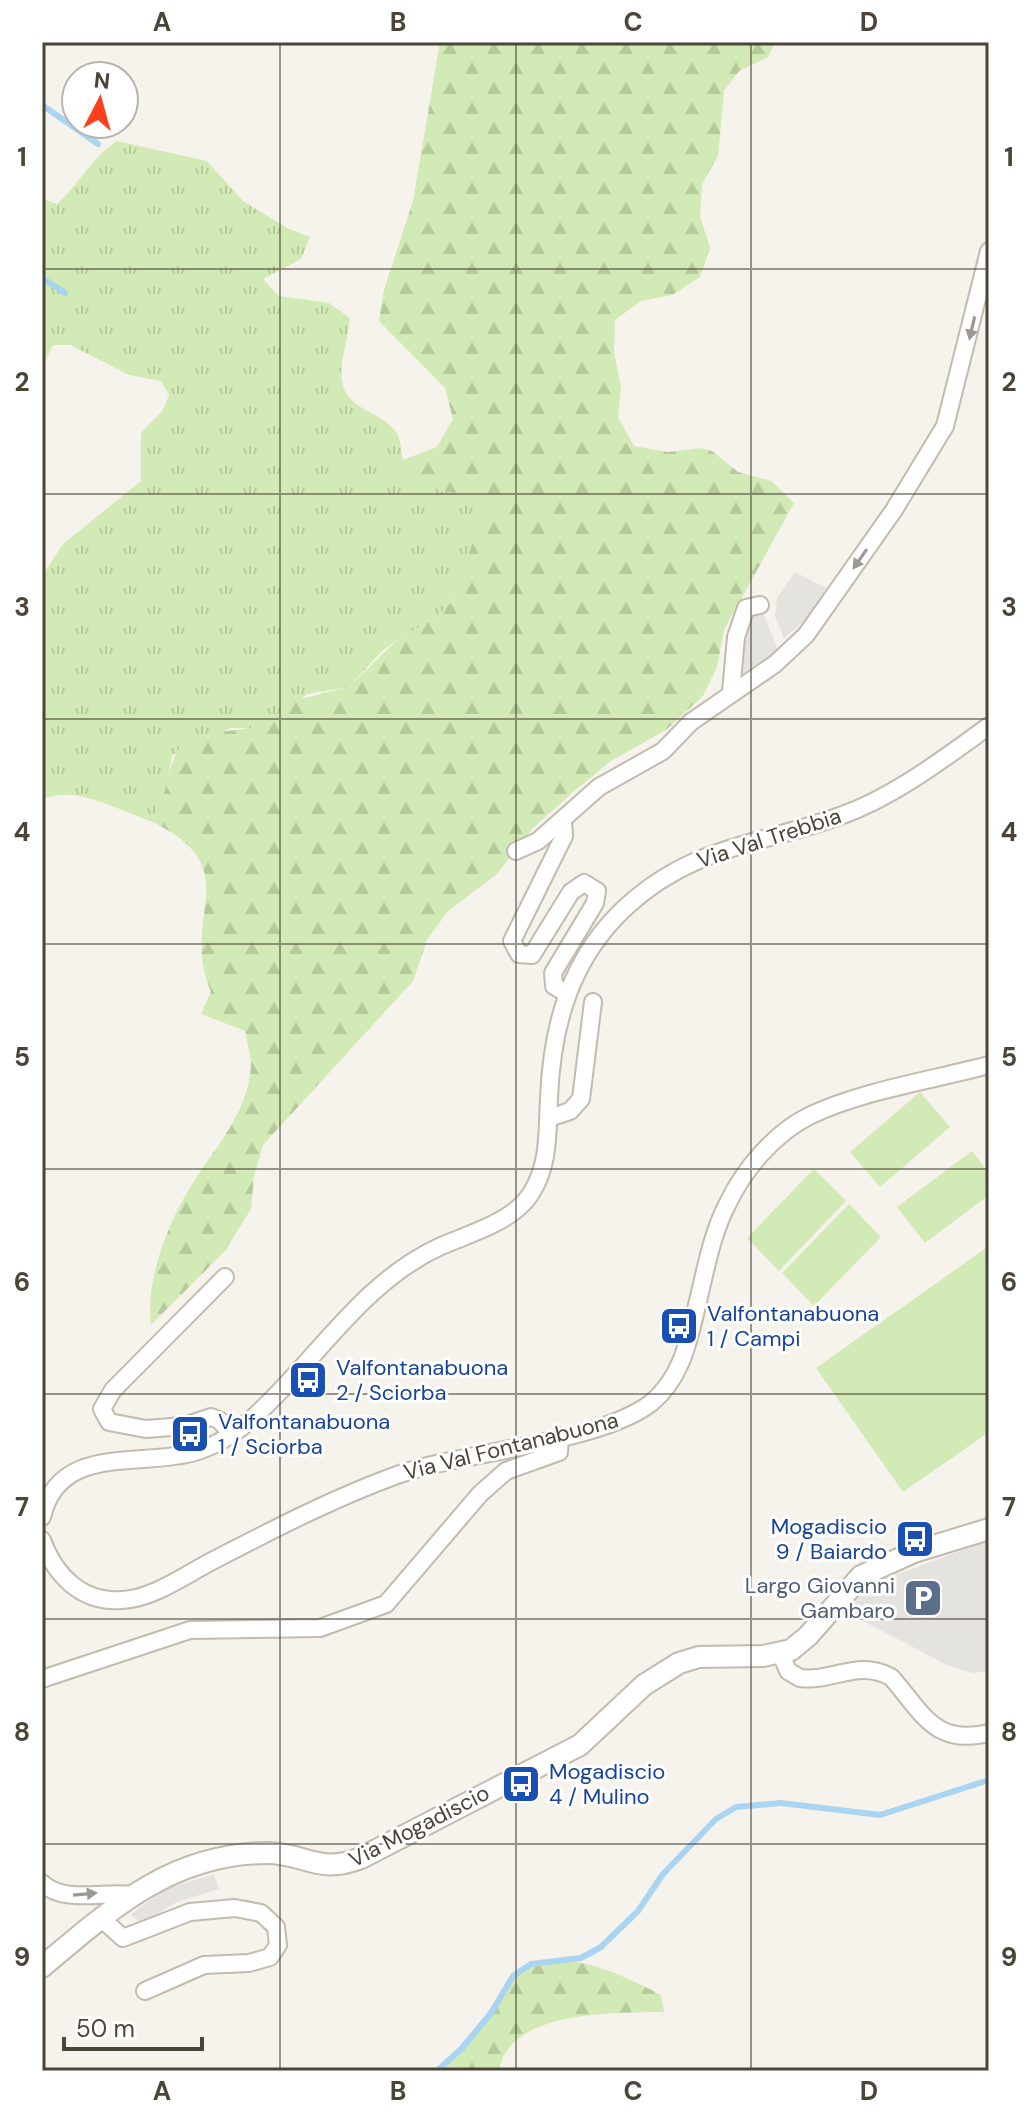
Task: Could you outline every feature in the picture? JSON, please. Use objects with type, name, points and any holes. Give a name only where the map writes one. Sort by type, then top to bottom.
[{"type":"street","points":[[516,851],[538,841],[599,787],[663,751],[691,722],[775,664],[819,617],[894,510],[945,426],[989,251]]},
{"type":"street","points":[[731,692],[736,637],[746,608],[760,605]]},
{"type":"street","name":"Via Val Trebbia","points":[[549,1118],[552,1045],[566,993],[598,937],[626,907],[672,870],[722,849],[843,815],[900,786],[989,726]]},
{"type":"street","points":[[563,821],[564,836],[512,941],[519,954],[532,955],[571,892],[580,884],[594,886],[597,891],[595,903],[570,941],[552,977],[554,986],[566,993]]},
{"type":"street","points":[[42,1517],[51,1493],[81,1467],[101,1462],[177,1456],[197,1451],[232,1434],[257,1414],[363,1302],[397,1272],[437,1248],[499,1220],[529,1197],[543,1169],[549,1118],[578,1106],[582,1094],[593,1002]]},
{"type":"street","name":"Via Val Fontanabuona","points":[[42,1540],[50,1563],[70,1586],[101,1599],[124,1600],[157,1589],[274,1529],[397,1475],[457,1457],[621,1420],[648,1405],[672,1379],[689,1341],[709,1254],[726,1206],[741,1178],[769,1146],[808,1116],[989,1065]]},
{"type":"street","points":[[225,1277],[113,1390],[102,1409],[109,1422],[126,1428],[184,1426],[211,1417],[219,1420],[232,1434]]},
{"type":"street","points":[[42,1679],[190,1630],[320,1628],[386,1604],[480,1494],[506,1471],[559,1452],[560,1436]]},
{"type":"street","points":[[989,1529],[914,1552],[861,1576],[801,1644],[781,1654],[788,1671],[800,1678],[859,1668],[882,1672],[891,1677],[933,1728],[966,1738],[989,1733]]},
{"type":"street","name":"Via Mogadiscio","points":[[42,1967],[132,1895],[161,1876],[253,1853],[280,1853],[321,1865],[341,1865],[580,1745],[644,1685],[679,1663],[699,1657],[781,1654]]},
{"type":"street","points":[[42,1883],[66,1895],[107,1892],[132,1895]]},
{"type":"street","points":[[102,1919],[118,1935],[132,1937],[190,1912],[235,1908],[261,1913],[279,1934],[276,1952],[262,1961],[204,1965],[145,1991]]},
{"type":"green space","points":[[440,42],[775,42],[768,57],[739,71],[724,91],[718,156],[702,184],[700,216],[710,248],[700,277],[672,295],[641,301],[615,320],[614,352],[621,386],[618,417],[634,446],[668,452],[701,448],[712,451],[738,472],[771,481],[794,503],[724,630],[717,667],[703,696],[666,730],[611,761],[573,792],[533,828],[497,874],[447,912],[427,940],[413,981],[263,1145],[254,1176],[251,1209],[225,1251],[151,1325],[152,1289],[161,1250],[185,1196],[238,1114],[251,1067],[245,1031],[201,1014],[211,992],[203,964],[206,896],[205,877],[198,858],[182,840],[153,822],[179,747],[186,737],[273,722],[284,703],[349,687],[398,639],[436,618],[452,601],[483,513],[466,495],[441,491],[418,480],[403,460],[437,447],[453,419],[445,388],[379,321],[384,290],[413,201]]},
{"type":"green space","points":[[117,141],[207,161],[243,201],[287,228],[310,237],[301,259],[263,279],[279,296],[329,303],[350,318],[341,370],[347,394],[360,407],[392,428],[399,438],[403,460],[441,491],[466,495],[484,513],[452,601],[436,618],[381,652],[349,687],[307,694],[273,722],[253,728],[231,728],[172,755],[164,802],[153,822],[83,797],[68,795],[42,800],[42,576],[63,544],[141,481],[141,433],[163,410],[169,395],[161,381],[129,375],[70,345],[53,345],[42,367],[42,199],[57,204],[100,155]]},
{"type":"green space","points":[[920,1092],[950,1127],[880,1187],[850,1152]]},
{"type":"green space","points":[[972,1151],[989,1173],[989,1195],[925,1243],[897,1207]]},
{"type":"green space","points":[[814,1169],[846,1201],[779,1271],[747,1238]]},
{"type":"green space","points":[[849,1204],[881,1237],[814,1306],[782,1273]]},
{"type":"green space","points":[[989,1246],[989,1432],[903,1492],[816,1368]]},
{"type":"green space","points":[[561,1960],[600,1968],[661,1995],[664,2012],[593,2015],[543,2025],[522,2036],[507,2051],[499,2071],[443,2071],[516,1975],[530,1964]]},
{"type":"shaded area","points":[[795,572],[826,588],[810,616],[784,638],[775,617],[777,598]]},
{"type":"shaded area","points":[[760,605],[778,650],[731,682],[746,608]]},
{"type":"shaded area","name":"Largo Giovanni Gambaro","points":[[989,1540],[989,1671],[973,1673],[949,1666],[846,1612],[869,1585]]},
{"type":"shaded area","points":[[214,1874],[219,1889],[177,1902],[140,1924],[131,1914],[164,1890]]},
{"type":"waterway","points":[[42,105],[98,144]]},
{"type":"waterway","points":[[42,278],[65,293]]},
{"type":"waterway","points":[[437,2071],[462,2048],[491,2013],[513,1976],[531,1964],[581,1958],[601,1947],[638,1911],[663,1874],[716,1819],[736,1807],[781,1803],[880,1815],[989,1780]]},
{"type":"place","name":"Valfontanabuona 1 / Campi","points":[[679,1326]]},
{"type":"place","name":"Valfontanabuona 2 / Sciorba","points":[[308,1380]]},
{"type":"place","name":"Valfontanabuona 1 / Sciorba","points":[[190,1434]]},
{"type":"place","name":"Mogadiscio 9 / Baiardo","points":[[915,1539]]},
{"type":"place","name":"Largo Giovanni Gambaro","points":[[923,1598]]},
{"type":"place","name":"Mogadiscio 4 / Mulino","points":[[521,1784]]}]
